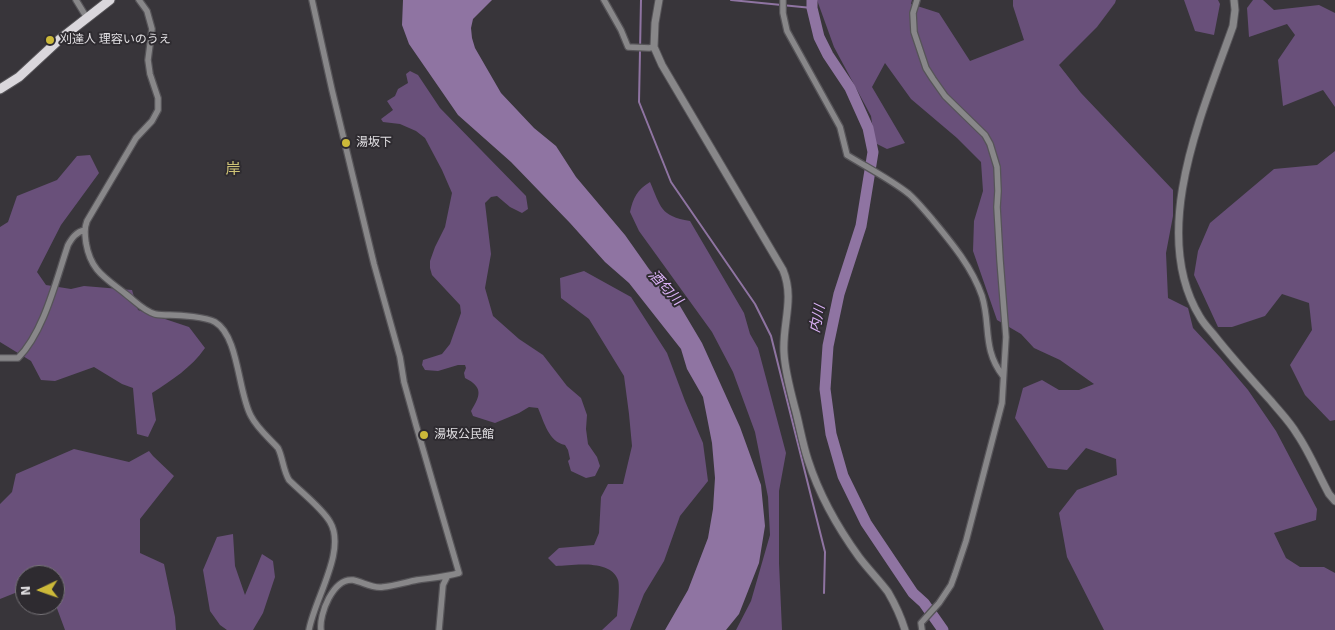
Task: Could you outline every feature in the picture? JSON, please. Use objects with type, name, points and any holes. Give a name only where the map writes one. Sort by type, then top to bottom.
[{"type":"main road","points":[[0,89],[18,77],[60,39],[110,0]]},
{"type":"street","points":[[76,0],[87,18]]},
{"type":"street","points":[[139,0],[146,11],[152,29],[148,60],[150,74],[158,98],[158,110],[152,121],[136,138],[89,217],[85,226],[88,252],[92,264],[101,274],[144,308],[156,314],[185,316],[215,322],[222,328],[229,339],[251,417],[278,448],[289,480],[324,514],[334,530],[335,543],[332,559],[309,630]]},
{"type":"street","points":[[312,0],[374,264],[400,356],[404,382],[459,573],[381,588],[352,580],[342,583],[326,601],[321,630]]},
{"type":"street","points":[[604,0],[628,47],[651,47]]},
{"type":"street","points":[[659,0],[651,47],[783,270],[787,280],[789,304],[784,352],[807,459],[837,524],[888,592],[906,630]]},
{"type":"street","points":[[783,0],[783,13],[787,31],[840,127],[848,155],[910,195],[944,233],[966,264],[982,295],[989,348],[997,368],[1003,376]]},
{"type":"street","points":[[917,0],[913,13],[914,32],[926,68],[945,96],[985,135],[990,144],[997,167],[998,233],[1006,337],[1002,403],[973,518],[950,585],[922,627]]},
{"type":"street","points":[[1234,0],[1233,26],[1185,172],[1180,201],[1179,229],[1180,254],[1184,278],[1193,304],[1201,318],[1223,347],[1297,433],[1328,494],[1335,500]]},
{"type":"street","points":[[0,358],[18,358],[26,350],[46,309],[68,245],[72,238],[80,231],[85,230]]},
{"type":"street","points":[[439,630],[442,585],[446,577]]},
{"type":"shaded area","points":[[403,0],[492,0],[473,19],[471,28],[475,48],[501,93],[534,128],[556,146],[576,177],[625,235],[649,269],[680,306],[702,343],[740,427],[761,485],[765,526],[759,563],[739,614],[726,630],[665,630],[688,590],[708,538],[713,509],[715,478],[712,443],[703,397],[687,369],[681,349],[629,283],[605,262],[511,162],[458,115],[409,44],[402,25]]},
{"type":"shaded area","points":[[817,0],[912,0],[911,4],[939,13],[970,61],[1024,40],[1013,6],[1013,0],[1116,0],[1097,27],[1059,65],[1081,93],[1173,190],[1173,216],[1166,253],[1168,298],[1188,308],[1193,328],[1248,390],[1276,431],[1317,509],[1316,520],[1274,533],[1286,558],[1300,567],[1324,567],[1335,573],[1335,630],[1104,630],[1067,557],[1059,513],[1077,490],[1117,475],[1116,459],[1086,448],[1067,470],[1048,468],[1015,418],[1023,388],[1042,380],[1059,390],[1079,390],[1094,384],[1060,360],[1034,348],[1021,334],[997,320],[973,251],[974,221],[983,191],[981,162],[957,138],[911,99],[885,63],[872,87],[905,143],[887,149],[875,143],[871,116],[834,47]]},
{"type":"shaded area","points":[[1184,0],[1218,0],[1220,4],[1214,35],[1195,31]]},
{"type":"shaded area","points":[[1253,0],[1263,0],[1274,10],[1319,5],[1335,13],[1335,107],[1323,90],[1283,106],[1278,60],[1295,35],[1287,24],[1249,37],[1247,8]]},
{"type":"shaded area","points":[[410,71],[418,75],[440,108],[526,196],[528,209],[522,213],[510,207],[497,196],[491,197],[485,203],[491,254],[485,288],[493,316],[519,339],[543,355],[567,386],[581,398],[587,415],[588,444],[597,457],[600,466],[595,476],[586,478],[571,471],[568,461],[570,459],[568,450],[565,445],[559,443],[551,436],[538,408],[529,407],[495,423],[473,416],[471,411],[477,400],[478,392],[475,385],[465,378],[465,365],[458,365],[438,371],[425,370],[422,365],[423,360],[442,354],[450,344],[461,313],[460,305],[432,275],[430,268],[430,261],[435,247],[445,227],[452,193],[425,138],[416,131],[400,124],[383,122],[381,119],[393,110],[387,101],[395,96],[398,89],[408,83],[406,74]]},
{"type":"shaded area","points":[[1335,151],[1335,420],[1330,421],[1305,395],[1290,365],[1312,330],[1309,303],[1282,294],[1265,316],[1232,327],[1218,327],[1194,275],[1198,251],[1210,223],[1274,169],[1317,165]]},
{"type":"shaded area","points":[[90,155],[99,173],[61,225],[37,272],[46,285],[71,289],[84,286],[132,290],[138,310],[189,327],[205,348],[187,368],[152,393],[156,420],[148,437],[137,434],[133,388],[122,384],[94,367],[55,381],[41,380],[31,361],[0,342],[0,227],[8,222],[17,196],[57,180],[77,156]]},
{"type":"shaded area","points":[[650,182],[660,204],[667,213],[690,221],[744,313],[750,334],[758,348],[786,453],[779,491],[779,563],[782,630],[736,630],[751,601],[770,535],[768,497],[755,432],[733,372],[712,332],[639,231],[630,212],[636,195]]},
{"type":"shaded area","points":[[584,271],[631,297],[667,353],[703,443],[708,481],[680,516],[664,561],[644,594],[630,630],[602,630],[617,616],[619,583],[614,573],[600,566],[581,564],[556,566],[548,558],[559,548],[594,545],[599,533],[601,497],[608,484],[623,484],[632,446],[624,376],[589,319],[561,298],[560,278]]},
{"type":"shaded area","points":[[74,449],[129,462],[149,451],[174,476],[140,519],[140,553],[164,564],[176,630],[65,630],[59,615],[65,615],[65,565],[15,565],[15,593],[0,599],[0,504],[12,492],[16,474]]},
{"type":"shaded area","points":[[233,534],[235,566],[245,595],[262,554],[273,561],[275,577],[263,613],[253,630],[227,630],[220,625],[210,611],[203,570],[217,537]]},
{"type":"waterway","points":[[641,0],[639,102],[671,182],[755,304],[771,336],[825,552],[824,593]]},
{"type":"waterway","points":[[731,0],[812,8]]},
{"type":"waterway","name":"内川","points":[[812,0],[819,37],[828,55],[850,88],[868,128],[873,152],[861,226],[839,294],[828,346],[825,389],[831,434],[843,476],[866,523],[913,593],[924,603],[943,630]]},
{"type":"place","name":"刈達人 理容いのうえ","points":[[50,40]]},
{"type":"place","name":"湯坂下","points":[[346,143]]},
{"type":"place","name":"湯坂公民館","points":[[424,435]]},
{"type":"district","name":"岸","points":[[233,170]]},
{"type":"water label","name":"酒匂川","points":[[665,288]]}]
